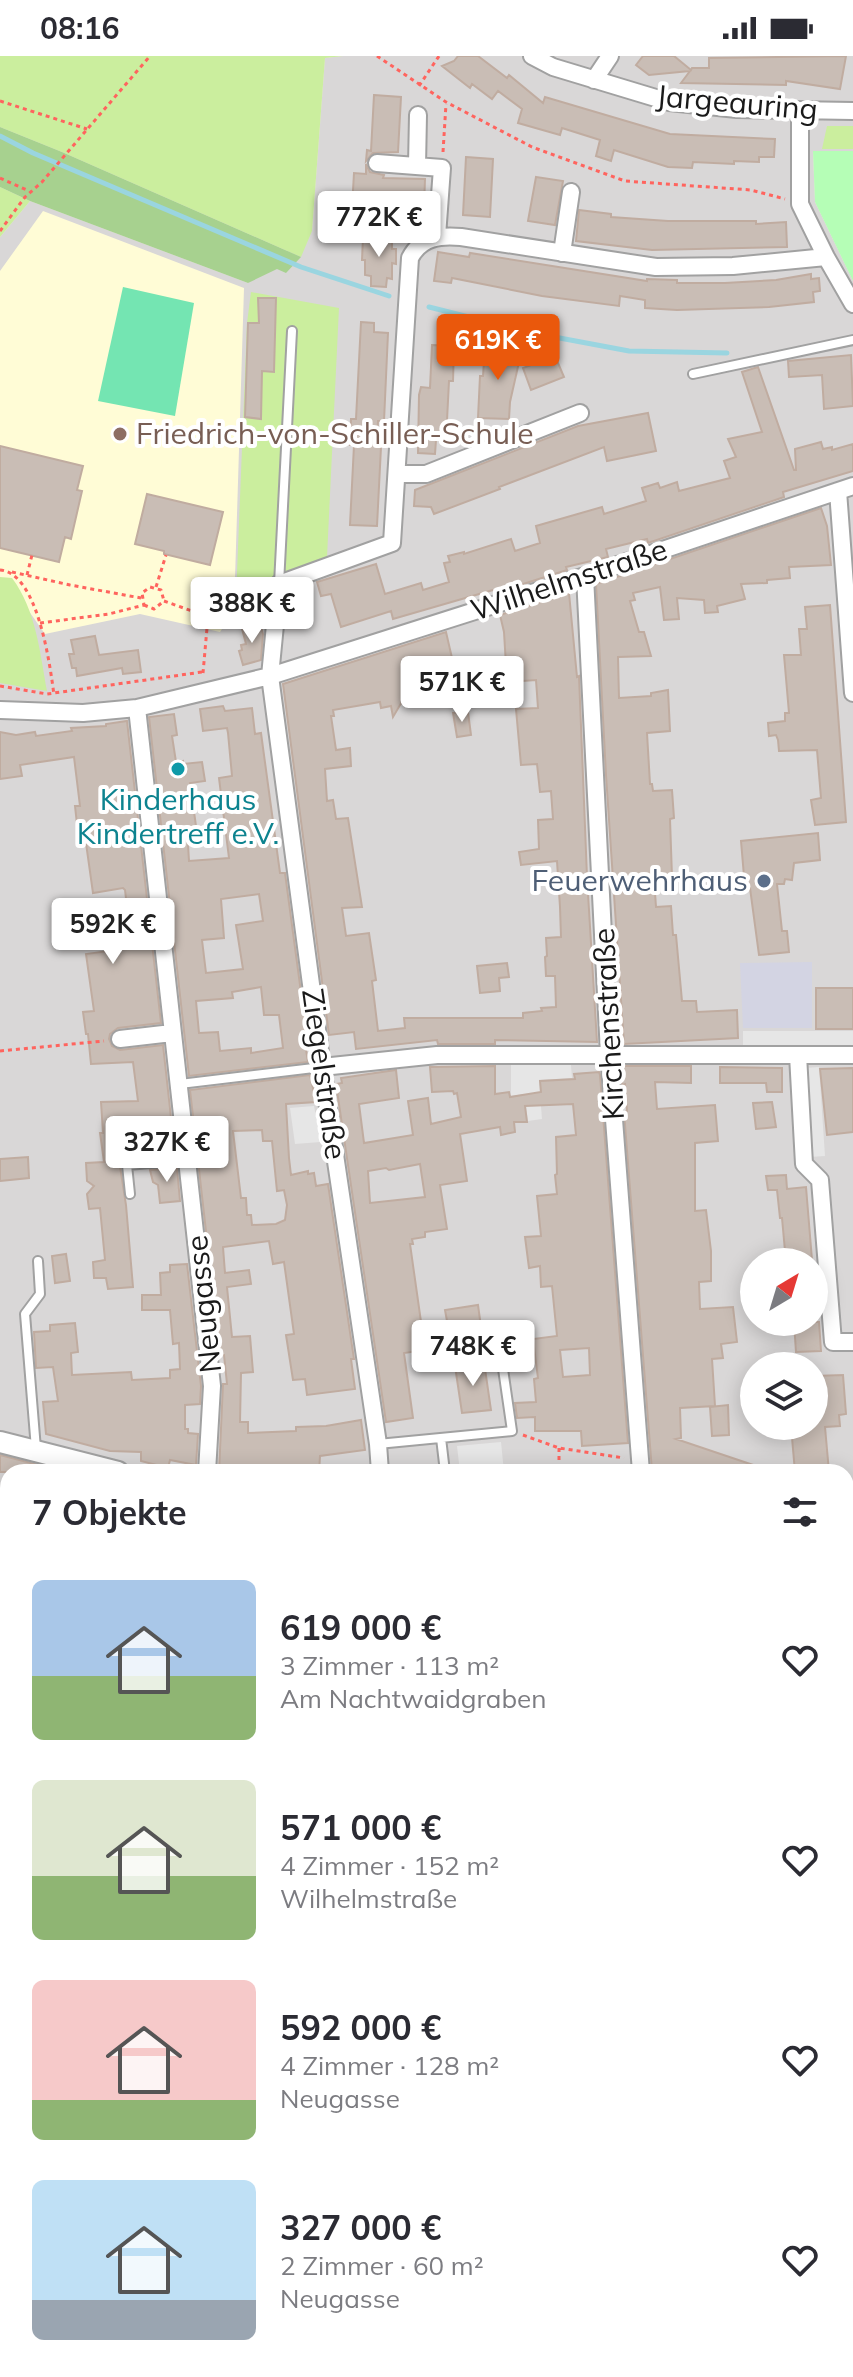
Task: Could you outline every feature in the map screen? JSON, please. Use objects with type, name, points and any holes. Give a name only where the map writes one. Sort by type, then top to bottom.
[{"type":"street","name":"Jargeauring","points":[[532,56],[553,67],[669,102],[737,109],[853,111]]},
{"type":"street","points":[[594,80],[610,56]]},
{"type":"street","points":[[800,111],[800,204],[853,304]]},
{"type":"street","points":[[417,166],[418,115]]},
{"type":"street","points":[[377,163],[442,168],[437,236]]},
{"type":"street","points":[[562,253],[571,192]]},
{"type":"street","points":[[279,584],[392,543],[410,258],[415,249],[437,236],[656,267],[733,266],[826,257]]},
{"type":"street","points":[[397,474],[426,474],[580,413]]},
{"type":"street","points":[[846,489],[853,693]]},
{"type":"street","name":"Wilhelmstraße","points":[[0,710],[83,713],[137,708],[270,676],[846,489]]},
{"type":"street","name":"Kirchenstraße","points":[[585,576],[609,1054],[640,1464]]},
{"type":"street","name":"Ziegelstraße","points":[[279,584],[270,676],[379,1464]]},
{"type":"street","name":"Neugasse","points":[[137,708],[212,1386],[207,1464]]},
{"type":"street","points":[[120,1039],[172,1033]]},
{"type":"street","points":[[322,1067],[437,1055],[853,1055]]},
{"type":"street","points":[[798,1055],[804,1164],[820,1180],[833,1342],[853,1342]]},
{"type":"street","points":[[0,1442],[88,1464]]},
{"type":"lane","points":[[279,584],[292,331]]},
{"type":"lane","points":[[693,374],[853,340]]},
{"type":"lane","points":[[180,1084],[322,1067]]},
{"type":"lane","points":[[130,1194],[127,1165],[188,1160]]},
{"type":"lane","points":[[36,1450],[25,1314],[40,1294],[38,1261]]},
{"type":"lane","points":[[378,1444],[512,1431],[502,1362]]},
{"type":"lane","points":[[441,1438],[444,1464]]},
{"type":"path","points":[[0,231],[30,191],[42,182],[150,56]]},
{"type":"path","points":[[377,56],[446,102],[532,147],[625,181],[751,190],[800,204]]},
{"type":"path","points":[[419,86],[439,56]]},
{"type":"path","points":[[0,101],[87,129]]},
{"type":"path","points":[[442,168],[446,102]]},
{"type":"path","points":[[0,178],[30,191]]},
{"type":"path","points":[[27,575],[32,555]]},
{"type":"path","points":[[156,587],[166,555]]},
{"type":"path","points":[[0,570],[141,598]]},
{"type":"path","points":[[8,571],[23,583],[40,623],[54,693],[54,712]]},
{"type":"path","points":[[144,605],[141,598],[145,589],[156,587]]},
{"type":"path","points":[[156,587],[163,594],[164,601]]},
{"type":"path","points":[[40,623],[109,614],[144,605],[154,609],[164,601]]},
{"type":"path","points":[[164,601],[217,620],[239,604],[277,602]]},
{"type":"path","points":[[207,691],[202,672],[208,617]]},
{"type":"path","points":[[0,686],[47,694],[202,672]]},
{"type":"path","points":[[0,1051],[120,1039]]},
{"type":"path","points":[[512,1431],[559,1448],[627,1464]]},
{"type":"path","points":[[559,1448],[559,1464]]},
{"type":"shaded area","points":[[853,56],[853,151],[813,152],[815,202],[853,281],[853,1464],[0,1464],[0,237],[30,201],[248,283],[312,231],[325,58]]},
{"type":"shaded area","name":"Friedrich-von-Schiller-Schule","points":[[43,211],[244,288],[234,611],[220,632],[140,614],[45,634],[7,580],[0,580],[0,271]]},
{"type":"shaded area","points":[[812,962],[812,1028],[743,1028],[740,963]]},
{"type":"shaded area","points":[[743,1031],[853,1031],[853,1046],[743,1046]]},
{"type":"shaded area","points":[[511,1063],[571,1065],[572,1078],[539,1080],[542,1119],[528,1121],[524,1094],[511,1096]]},
{"type":"shaded area","points":[[819,1067],[825,1156],[810,1157],[804,1068]]},
{"type":"shaded area","points":[[314,1106],[321,1142],[295,1144],[290,1108]]},
{"type":"shaded area","points":[[501,1442],[503,1464],[459,1464],[457,1446]]},
{"type":"green space","points":[[0,56],[343,56],[325,58],[312,231],[301,257],[0,127]]},
{"type":"green space","points":[[827,126],[853,126],[853,149],[822,149]]},
{"type":"green space","points":[[0,127],[301,257],[286,273],[277,269],[248,283],[30,201],[0,187]]},
{"type":"green space","points":[[813,151],[853,151],[853,281],[815,202]]},
{"type":"green space","points":[[0,187],[30,201],[0,237]]},
{"type":"green space","points":[[123,287],[194,303],[175,416],[98,401]]},
{"type":"green space","points":[[251,292],[339,308],[327,557],[284,575],[274,597],[236,598],[247,323]]},
{"type":"green space","points":[[0,577],[12,578],[27,604],[36,632],[47,691],[0,683]]},
{"type":"building","points":[[458,56],[478,56],[507,78],[509,75],[543,103],[545,97],[670,134],[775,139],[774,157],[759,157],[759,162],[693,162],[692,168],[668,167],[614,150],[611,161],[596,156],[600,140],[562,128],[560,135],[518,123],[522,109],[498,91],[492,99],[472,84],[470,88],[442,66]]},
{"type":"building","points":[[643,56],[674,56],[691,70],[709,68],[709,58],[846,56],[840,89],[786,81],[786,85],[681,83],[690,71],[649,75],[636,65]]},
{"type":"building","points":[[374,95],[401,97],[398,152],[373,153],[366,161],[367,150],[371,151]]},
{"type":"building","points":[[466,157],[493,159],[490,217],[463,215]]},
{"type":"building","points":[[366,164],[370,172],[384,175],[383,178],[425,179],[424,208],[352,208],[354,173],[366,174]]},
{"type":"building","points":[[536,177],[563,181],[555,225],[528,221]]},
{"type":"building","points":[[579,210],[611,214],[611,217],[668,221],[786,222],[787,247],[652,250],[576,241]]},
{"type":"building","points":[[376,235],[392,236],[392,249],[396,249],[396,264],[392,263],[392,279],[387,278],[386,287],[371,286],[371,276],[365,275],[365,260],[362,260],[363,237],[376,238]]},
{"type":"building","points":[[438,252],[469,257],[470,253],[647,281],[677,280],[677,283],[776,280],[811,274],[811,279],[819,278],[820,291],[813,292],[814,302],[769,307],[645,308],[645,300],[620,296],[619,306],[542,296],[452,278],[451,283],[434,281]]},
{"type":"building","points":[[258,298],[276,298],[274,372],[262,371],[261,419],[245,417],[248,323],[259,323]]},
{"type":"building","points":[[361,322],[374,323],[374,332],[388,333],[384,421],[378,421],[377,446],[381,447],[377,526],[350,525],[354,445],[350,445],[351,419],[356,419]]},
{"type":"building","points":[[432,345],[454,346],[446,440],[436,440],[435,454],[418,453],[419,395],[421,387],[430,388]]},
{"type":"building","points":[[485,346],[522,349],[509,419],[478,418]]},
{"type":"building","points":[[851,355],[853,406],[824,409],[822,375],[789,377],[788,361]]},
{"type":"building","points":[[555,356],[564,377],[531,390],[523,368]]},
{"type":"building","points":[[758,367],[794,470],[795,449],[821,442],[823,449],[832,447],[832,450],[853,444],[853,471],[783,492],[784,497],[648,543],[647,539],[606,549],[608,557],[566,567],[567,570],[495,593],[493,590],[393,619],[391,611],[341,627],[331,594],[321,596],[317,582],[376,564],[385,594],[421,583],[423,590],[449,582],[444,563],[450,562],[448,556],[511,539],[515,551],[540,543],[536,526],[602,507],[604,514],[646,501],[642,488],[658,483],[660,488],[677,482],[679,491],[730,478],[724,461],[736,457],[728,439],[762,432],[742,372]]},
{"type":"building","points":[[648,413],[656,451],[607,461],[604,447],[434,514],[431,507],[414,506],[415,490],[578,426]]},
{"type":"building","points":[[0,446],[83,466],[77,490],[82,491],[71,539],[65,537],[59,562],[0,548]]},
{"type":"building","points":[[147,494],[223,512],[210,565],[135,544]]},
{"type":"building","points":[[821,508],[827,526],[831,565],[789,567],[790,578],[741,584],[745,599],[717,606],[718,612],[705,613],[704,600],[677,598],[679,619],[664,620],[660,587],[633,593],[635,600],[630,601],[639,632],[644,632],[651,656],[618,657],[619,698],[651,696],[651,693],[668,690],[670,731],[647,733],[650,784],[653,791],[672,790],[674,818],[670,819],[672,877],[654,878],[656,907],[671,906],[682,1001],[696,1001],[697,1012],[737,1010],[738,1038],[624,1044],[596,584]]},
{"type":"building","points":[[569,593],[579,676],[597,1042],[495,1040],[495,1044],[438,1044],[437,1040],[356,1049],[354,1032],[329,1035],[283,684],[446,632],[452,658],[423,666],[393,717],[391,706],[381,708],[380,702],[333,710],[334,716],[331,716],[336,750],[350,748],[351,766],[325,769],[327,801],[333,800],[336,819],[348,818],[362,907],[342,908],[346,936],[369,933],[376,980],[372,981],[378,1031],[405,1028],[404,1018],[523,1018],[523,1013],[556,1007],[555,976],[546,976],[545,957],[546,938],[561,937],[560,907],[557,861],[521,865],[519,852],[539,849],[538,820],[553,819],[551,791],[540,792],[537,764],[521,765],[516,709],[538,708],[536,680],[507,682],[500,615]]},
{"type":"building","points":[[830,605],[846,822],[815,825],[811,800],[821,798],[817,750],[779,751],[776,735],[769,736],[768,723],[785,721],[785,713],[789,713],[784,655],[801,655],[799,629],[807,629],[805,607]]},
{"type":"building","points":[[260,623],[263,634],[261,660],[243,665],[239,651],[242,650],[241,645],[246,644],[242,629]]},
{"type":"building","points":[[95,636],[99,655],[138,650],[141,672],[123,674],[122,668],[77,676],[69,654],[74,654],[71,640]]},
{"type":"building","points":[[223,706],[225,711],[252,708],[255,734],[261,733],[280,873],[285,873],[308,1062],[189,1076],[149,717],[174,714],[177,735],[172,736],[176,762],[202,762],[205,781],[190,783],[196,826],[187,828],[189,861],[229,858],[219,778],[232,776],[228,733],[227,728],[203,731],[200,709]],"holes":[[[259,894],[263,921],[236,925],[243,969],[206,973],[202,940],[224,938],[221,899]],[[261,987],[264,1015],[279,1015],[283,1048],[251,1053],[251,1048],[220,1051],[218,1032],[199,1033],[196,1001],[233,998],[232,992]]]},
{"type":"building","points":[[468,712],[471,735],[457,737],[453,713]]},
{"type":"building","points":[[127,721],[161,1023],[118,1028],[109,1039],[112,1046],[120,1050],[163,1045],[175,1154],[119,1160],[133,1287],[108,1289],[106,1278],[94,1278],[93,1262],[105,1260],[100,1208],[89,1209],[87,1194],[94,1186],[87,1181],[86,1163],[104,1162],[100,1133],[103,1133],[101,1102],[138,1101],[133,1062],[91,1064],[83,1012],[94,1011],[86,954],[124,949],[121,926],[129,925],[125,890],[93,893],[86,843],[83,844],[82,833],[78,833],[75,806],[80,806],[74,757],[20,765],[22,776],[0,779],[0,732],[16,735],[35,732],[36,736]]},
{"type":"building","name":"Feuerwehrhaus","points":[[818,833],[820,860],[794,863],[792,880],[785,879],[784,884],[777,884],[782,931],[787,931],[789,952],[759,955],[750,888],[745,888],[741,841]]},
{"type":"building","points":[[507,963],[509,977],[499,978],[500,991],[480,993],[477,966]]},
{"type":"building","points":[[816,988],[853,988],[853,1029],[816,1029]]},
{"type":"building","points":[[495,1066],[495,1094],[509,1092],[510,1097],[541,1092],[540,1081],[575,1079],[574,1074],[599,1072],[628,1443],[582,1446],[581,1431],[535,1431],[535,1417],[517,1418],[515,1403],[536,1402],[534,1379],[538,1378],[533,1339],[557,1336],[552,1286],[541,1287],[540,1266],[529,1268],[525,1237],[541,1236],[537,1196],[557,1194],[556,1137],[576,1135],[573,1104],[525,1106],[527,1122],[514,1122],[515,1132],[501,1135],[500,1127],[460,1134],[467,1181],[440,1185],[447,1229],[425,1232],[425,1237],[412,1239],[413,1244],[410,1244],[425,1350],[404,1353],[413,1418],[386,1422],[336,1084],[342,1083],[341,1078],[396,1070],[399,1098],[359,1104],[364,1143],[413,1135],[408,1101],[428,1098],[431,1124],[461,1117],[457,1093],[432,1092],[430,1067]],"holes":[[[420,1164],[425,1197],[370,1203],[368,1171]],[[589,1348],[590,1375],[563,1377],[560,1350]]]},
{"type":"building","points":[[624,1066],[691,1066],[691,1083],[655,1082],[657,1109],[715,1105],[718,1141],[695,1143],[695,1211],[706,1210],[711,1251],[711,1281],[699,1282],[700,1309],[733,1307],[737,1342],[721,1344],[723,1358],[712,1359],[715,1406],[680,1408],[681,1438],[676,1439],[750,1464],[651,1464],[624,1112],[627,1111],[625,1084],[622,1085]]},
{"type":"building","points":[[720,1067],[782,1068],[782,1092],[767,1092],[766,1083],[720,1083]]},
{"type":"building","points":[[853,1068],[853,1132],[827,1135],[820,1069]]},
{"type":"building","points":[[310,1075],[316,1102],[286,1104],[291,1175],[308,1171],[308,1174],[314,1173],[316,1186],[328,1184],[354,1359],[351,1359],[355,1389],[307,1395],[305,1379],[293,1380],[286,1335],[294,1334],[284,1262],[273,1264],[269,1241],[223,1247],[225,1273],[249,1270],[251,1284],[227,1287],[232,1337],[250,1336],[253,1372],[241,1373],[240,1422],[248,1422],[248,1433],[296,1431],[296,1427],[361,1420],[365,1450],[320,1456],[320,1464],[219,1464],[223,1384],[227,1384],[224,1355],[220,1355],[190,1090]],"holes":[[[262,1130],[263,1141],[272,1141],[277,1191],[284,1190],[287,1205],[285,1220],[276,1224],[252,1225],[251,1215],[247,1215],[246,1198],[241,1198],[233,1131]]]},
{"type":"building","points":[[772,1102],[776,1127],[756,1129],[753,1103]]},
{"type":"building","points":[[28,1157],[29,1178],[0,1181],[0,1159]]},
{"type":"building","points":[[177,1168],[180,1201],[160,1203],[158,1185],[153,1182],[150,1170]]},
{"type":"building","points":[[786,1175],[787,1189],[806,1187],[811,1248],[785,1248],[777,1190],[768,1190],[766,1176]]},
{"type":"building","points":[[66,1254],[70,1281],[55,1283],[52,1256]]},
{"type":"building","points":[[187,1264],[201,1386],[200,1404],[185,1405],[185,1429],[188,1433],[198,1434],[196,1464],[170,1460],[169,1464],[153,1464],[141,1461],[141,1452],[110,1451],[46,1434],[43,1402],[58,1401],[53,1367],[36,1368],[34,1332],[50,1331],[50,1325],[75,1323],[78,1352],[71,1353],[72,1375],[131,1372],[132,1380],[170,1378],[170,1370],[180,1369],[179,1343],[173,1344],[170,1310],[142,1310],[142,1295],[161,1295],[160,1273],[170,1272],[170,1265]]},
{"type":"building","points":[[478,1305],[481,1327],[449,1332],[445,1310]]},
{"type":"building","points":[[795,1336],[820,1336],[821,1351],[796,1352]]},
{"type":"building","points":[[484,1362],[491,1410],[462,1413],[455,1366]]},
{"type":"building","points":[[843,1375],[846,1414],[839,1415],[840,1426],[828,1427],[828,1376]]},
{"type":"building","points":[[728,1405],[729,1435],[712,1436],[710,1407]]},
{"type":"building","points":[[792,1440],[826,1440],[828,1464],[794,1464]]},
{"type":"building","points":[[0,1455],[35,1464],[0,1464]]},
{"type":"waterway","points":[[0,136],[33,153],[301,267],[389,296]]},
{"type":"waterway","points":[[429,307],[533,333],[629,351],[727,353]]},
{"type":"place","name":"Friedrich-von-Schiller-Schule","points":[[120,434]]},
{"type":"place","name":"Kinderhaus Kindertreff e.V.","points":[[178,769]]},
{"type":"place","name":"Feuerwehrhaus","points":[[764,881]]}]
